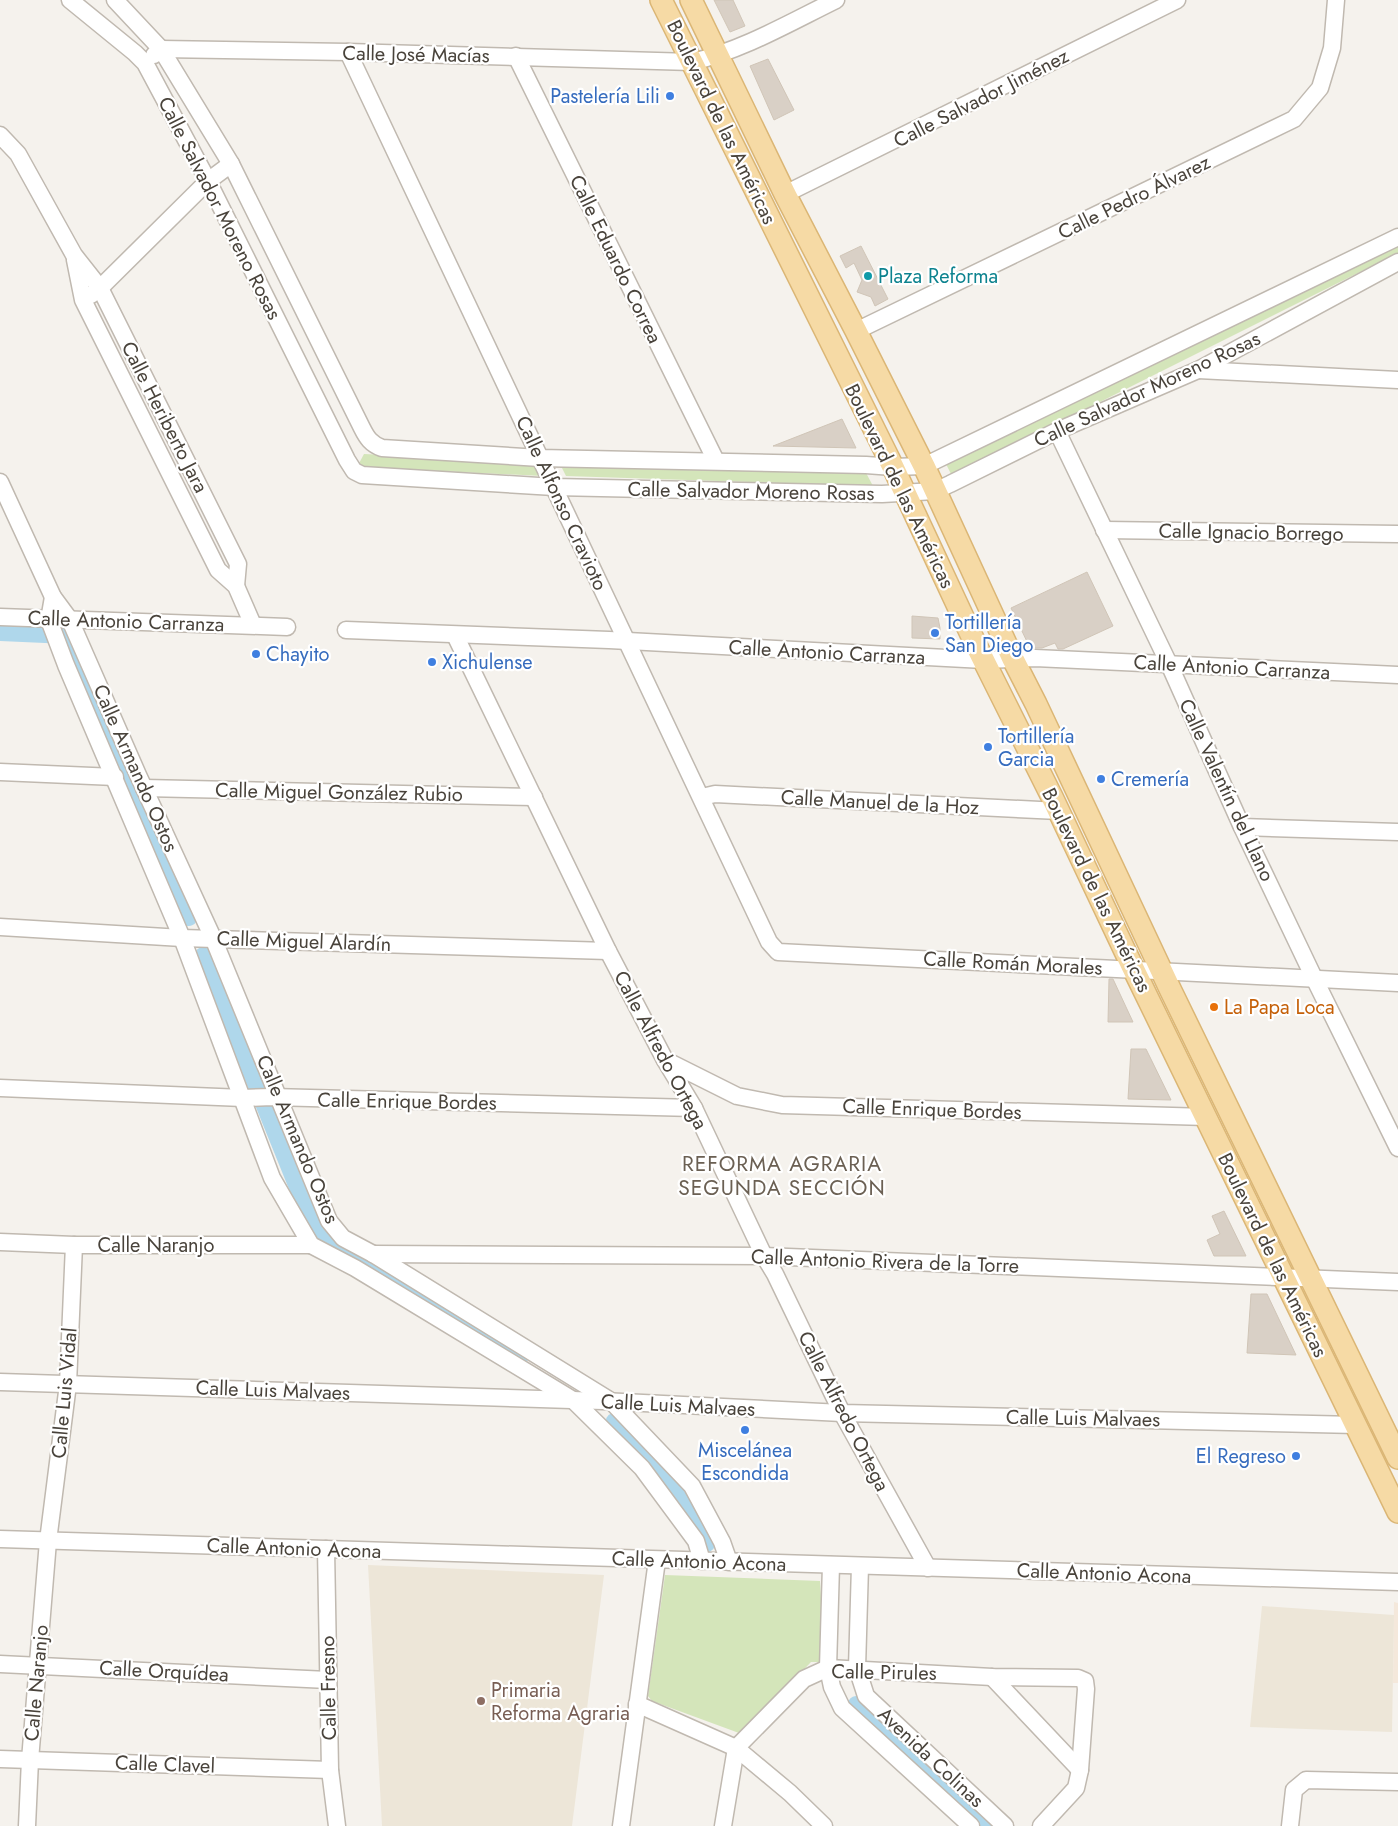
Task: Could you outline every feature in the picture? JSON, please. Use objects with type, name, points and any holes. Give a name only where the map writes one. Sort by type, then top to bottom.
[{"type":"main road","name":"Boulevard de las Américas","points":[[661,0],[709,93],[893,468],[984,660],[1398,1512]]},
{"type":"main road","name":"Boulevard de las Américas","points":[[691,0],[784,194],[924,466],[1012,658],[1036,704],[1161,970],[1398,1458]]},
{"type":"street","name":"Calle Salvador Moreno Rosas","points":[[70,0],[135,53],[145,64],[208,181],[338,442],[354,471],[362,475],[554,487],[905,493],[935,491],[1057,431],[1198,370],[1398,262]]},
{"type":"street","name":"Calle Salvador Moreno Rosas","points":[[115,0],[161,49],[231,164],[362,428],[368,439],[374,445],[382,448],[540,458],[716,461],[893,468],[924,466],[1398,237]]},
{"type":"street","name":"Calle José Macías","points":[[161,49],[516,56],[692,62],[736,49],[836,0]]},
{"type":"street","name":"Calle Salvador Jiménez","points":[[784,194],[1177,0]]},
{"type":"street","name":"Calle Pedro Álvarez","points":[[856,331],[1294,119],[1320,88],[1332,48],[1336,0]]},
{"type":"street","points":[[145,64],[161,49]]},
{"type":"street","name":"Calle Alfonso Cravioto","points":[[348,52],[769,942],[778,952]]},
{"type":"street","name":"Calle Eduardo Correa","points":[[516,56],[716,461]]},
{"type":"street","name":"Calle Heriberto Jara","points":[[0,135],[18,154],[74,255],[100,288],[238,564],[236,586]]},
{"type":"street","points":[[83,300],[100,288],[208,181],[231,164]]},
{"type":"street","name":"Calle Heriberto Jara","points":[[74,255],[83,300],[218,570],[236,586],[253,625]]},
{"type":"street","points":[[1198,370],[1398,380]]},
{"type":"street","points":[[338,442],[362,428]]},
{"type":"street","name":"Calle Valentín del Llano","points":[[1057,431],[1169,664],[1242,827],[1315,980],[1396,1142]]},
{"type":"street","name":"Calle Armando Ostos","points":[[0,482],[53,597],[70,620],[213,938],[329,1221],[343,1238],[373,1254],[611,1401],[692,1486],[722,1542],[729,1562]]},
{"type":"street","name":"Calle Ignacio Borrego","points":[[1104,530],[1398,534]]},
{"type":"street","points":[[49,620],[53,597]]},
{"type":"street","name":"Calle Antonio Carranza","points":[[0,617],[287,627]]},
{"type":"street","name":"Calle Armando Ostos","points":[[49,620],[66,665],[182,938],[272,1178],[311,1246],[355,1268],[573,1400],[642,1468],[696,1541],[702,1561]]},
{"type":"street","name":"Calle Antonio Carranza","points":[[346,630],[627,641],[984,660],[1012,658],[1398,675]]},
{"type":"street","name":"Calle Alfredo Ortega","points":[[455,635],[608,951],[665,1060],[694,1108],[764,1256],[775,1274],[842,1413],[928,1568]]},
{"type":"street","points":[[0,772],[115,777]]},
{"type":"street","name":"Calle Miguel González Rubio","points":[[144,788],[534,797]]},
{"type":"street","name":"Calle Manuel de la Hoz","points":[[702,797],[716,794],[1059,811]]},
{"type":"street","points":[[1242,827],[1398,832]]},
{"type":"street","name":"Calle Miguel Alardín","points":[[0,927],[182,938],[608,951]]},
{"type":"street","name":"Calle Román Morales","points":[[778,952],[1133,968],[1315,980],[1398,983]]},
{"type":"street","name":"Calle Enrique Bordes","points":[[665,1060],[737,1096],[782,1105],[1207,1117]]},
{"type":"street","name":"Calle Enrique Bordes","points":[[0,1088],[243,1098],[694,1108]]},
{"type":"street","name":"Calle Naranjo","points":[[0,1242],[74,1245],[311,1246]]},
{"type":"street","name":"Calle Luis Vidal","points":[[48,1541],[68,1384],[74,1245]]},
{"type":"street","name":"Calle Antonio Rivera de la Torre","points":[[373,1254],[764,1256],[1398,1282]]},
{"type":"street","points":[[521,1369],[531,1352]]},
{"type":"street","name":"Calle Luis Malvaes","points":[[0,1382],[611,1401],[842,1413],[1356,1425]]},
{"type":"street","name":"Calle Antonio Acona","points":[[0,1539],[1398,1582]]},
{"type":"street","name":"Calle Naranjo","points":[[27,1826],[37,1664],[48,1541]]},
{"type":"street","name":"Calle Fresno","points":[[326,1549],[330,1770],[337,1826]]},
{"type":"street","points":[[621,1826],[657,1560]]},
{"type":"street","name":"Avenida Colinas","points":[[831,1565],[828,1668],[832,1686],[842,1708],[971,1826]]},
{"type":"street","name":"Avenida Colinas","points":[[860,1566],[857,1668],[866,1696],[1005,1826]]},
{"type":"street","name":"Calle Orquídea","points":[[0,1664],[37,1664],[328,1680]]},
{"type":"street","name":"Calle Pirules","points":[[736,1748],[804,1679],[828,1668],[1078,1678],[1084,1681],[1086,1689],[1080,1770],[1076,1788],[1041,1826]]},
{"type":"street","points":[[992,1676],[1080,1770]]},
{"type":"street","points":[[637,1704],[736,1748],[790,1793],[824,1826]]},
{"type":"street","points":[[723,1826],[736,1748]]},
{"type":"street","name":"Calle Clavel","points":[[0,1759],[330,1770]]},
{"type":"street","points":[[1290,1826],[1294,1790],[1306,1780],[1398,1782]]},
{"type":"shaded area","name":"Primaria Reforma Agraria","points":[[368,1565],[604,1575],[572,1826],[382,1826]]},
{"type":"shaded area","points":[[1394,1602],[1398,1603],[1398,1683],[1393,1683]]},
{"type":"shaded area","points":[[1262,1606],[1394,1615],[1392,1732],[1250,1727]]},
{"type":"green space","points":[[1398,246],[1398,253],[952,476],[946,464]]},
{"type":"green space","points":[[364,454],[538,462],[543,476],[357,467]]},
{"type":"green space","points":[[559,462],[865,471],[873,486],[566,476]]},
{"type":"green space","points":[[665,1575],[820,1581],[825,1659],[820,1662],[811,1662],[744,1732],[739,1733],[652,1701],[648,1696]]},
{"type":"building","points":[[714,0],[733,0],[745,26],[730,32]]},
{"type":"building","points":[[768,59],[794,110],[774,120],[750,66]]},
{"type":"building","name":"Plaza Reforma","points":[[861,246],[888,299],[875,306],[871,297],[857,292],[862,280],[854,263],[846,268],[840,256]]},
{"type":"building","points":[[842,419],[856,448],[773,446]]},
{"type":"building","points":[[1087,572],[1113,626],[1063,649],[1058,649],[1055,643],[1042,648],[1030,648],[1011,608]]},
{"type":"building","points":[[912,616],[938,618],[940,639],[912,638]]},
{"type":"building","points":[[1109,979],[1113,979],[1133,1022],[1108,1022]]},
{"type":"building","points":[[1131,1049],[1146,1049],[1171,1100],[1128,1099]]},
{"type":"building","points":[[1224,1211],[1246,1256],[1214,1256],[1207,1240],[1220,1234],[1212,1216]]},
{"type":"building","points":[[1251,1294],[1267,1294],[1296,1355],[1247,1353]]},
{"type":"waterway","points":[[0,633],[68,636],[189,918]]},
{"type":"waterway","points":[[203,955],[304,1205],[322,1231],[335,1244],[522,1355]]},
{"type":"waterway","points":[[614,1421],[669,1481],[707,1544]]},
{"type":"waterway","points":[[856,1704],[984,1826]]},
{"type":"place","name":"Pastelería Lili","points":[[670,96]]},
{"type":"place","name":"Plaza Reforma","points":[[868,276]]},
{"type":"place","name":"Tortillería San Diego","points":[[935,633]]},
{"type":"place","name":"Chayito","points":[[256,654]]},
{"type":"place","name":"Xichulense","points":[[432,662]]},
{"type":"place","name":"Tortillería Garcia","points":[[988,747]]},
{"type":"place","name":"Cremería","points":[[1101,779]]},
{"type":"place","name":"La Papa Loca","points":[[1214,1007]]},
{"type":"place","name":"Miscelánea Escondida","points":[[745,1430]]},
{"type":"place","name":"El Regreso","points":[[1296,1456]]},
{"type":"place","name":"Primaria Reforma Agraria","points":[[481,1701]]},
{"type":"district","name":"REFORMA AGRARIA SEGUNDA SECCIÓN","points":[[782,1176]]}]
